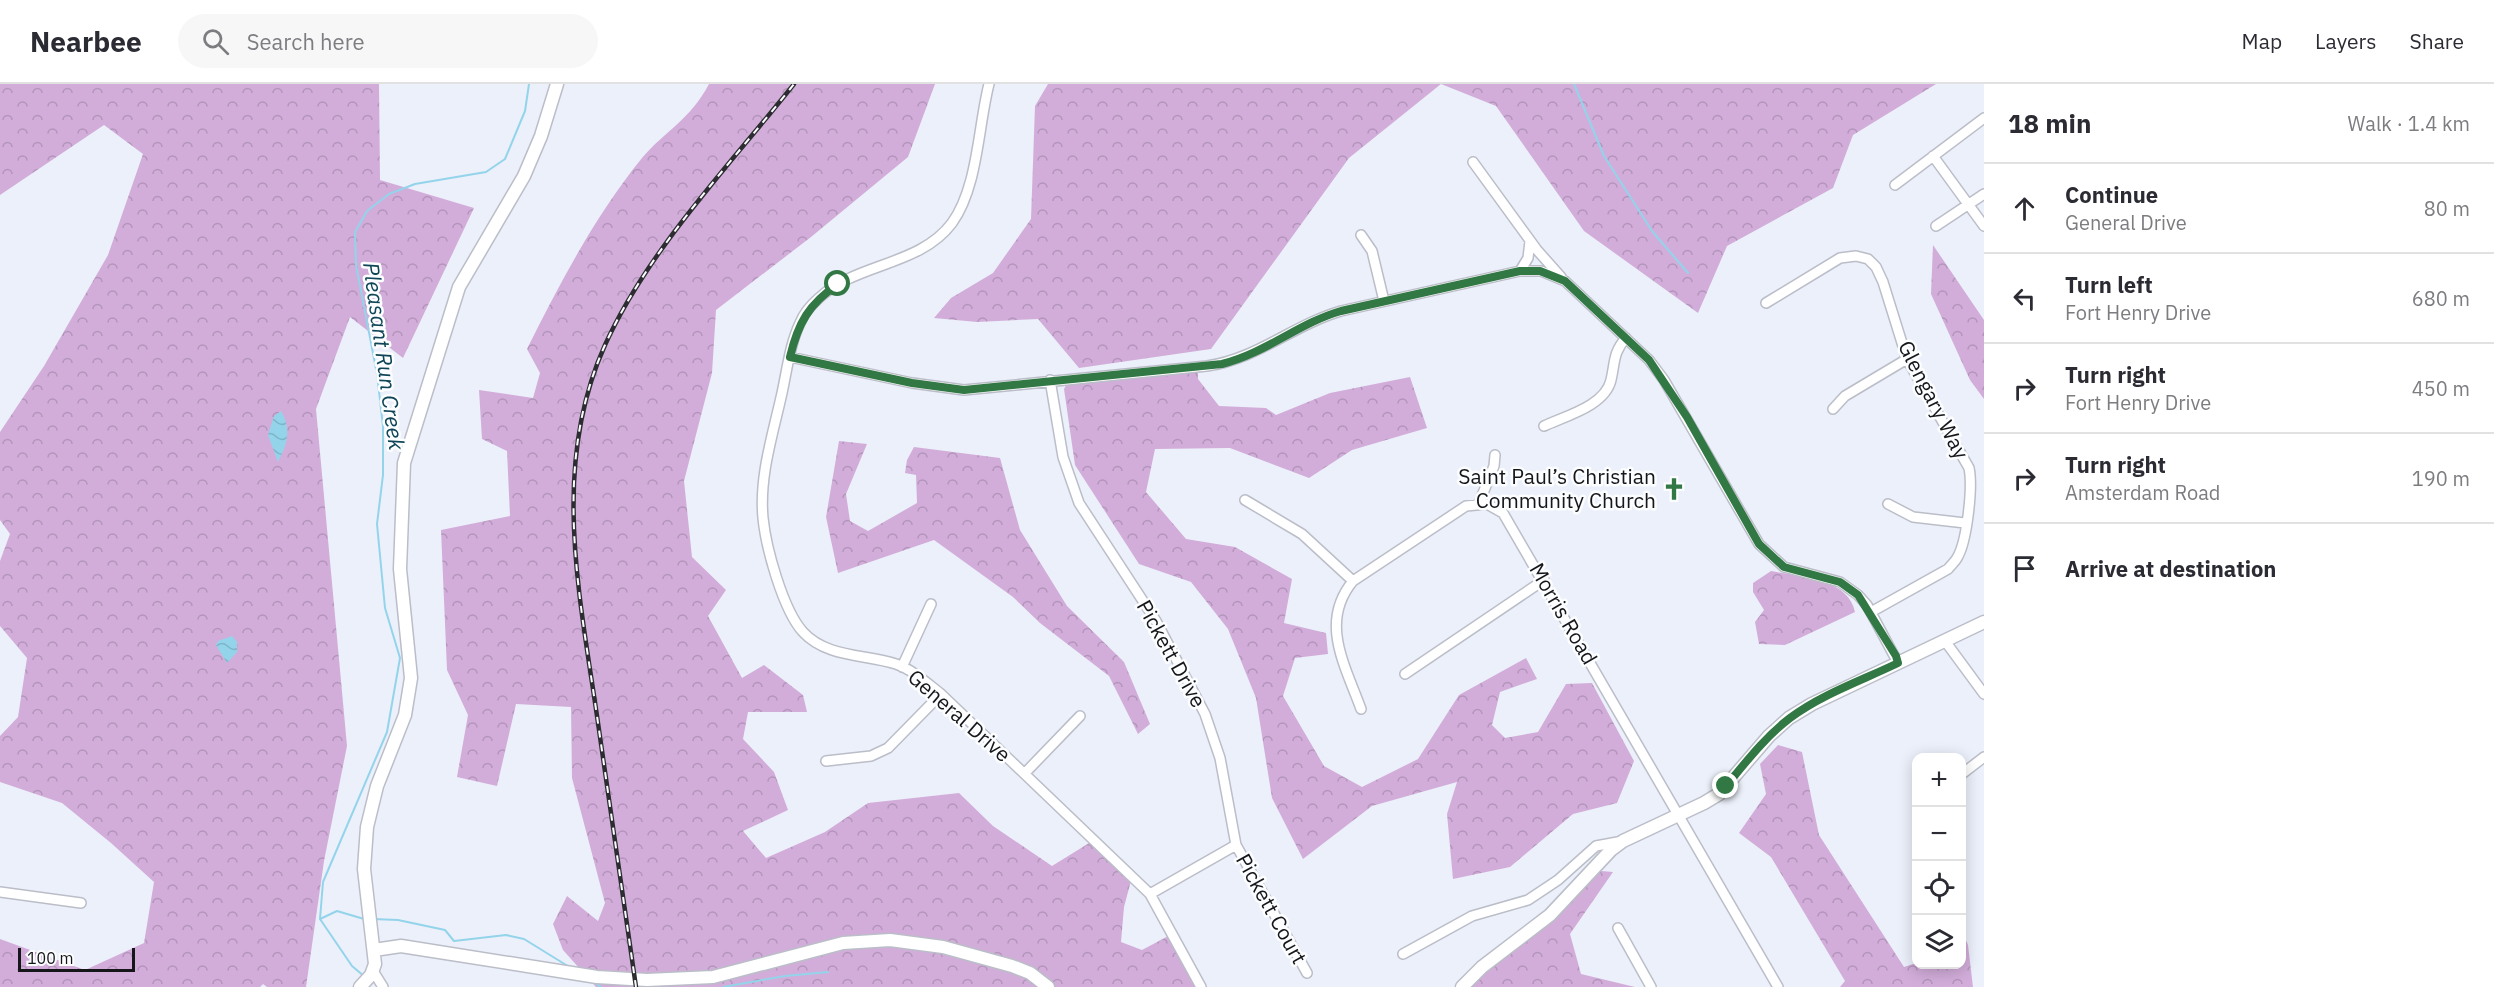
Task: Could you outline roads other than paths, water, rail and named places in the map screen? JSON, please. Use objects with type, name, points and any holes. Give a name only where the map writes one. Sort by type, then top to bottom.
[{"type":"street","points":[[383,987],[366,980],[374,950],[364,869],[367,827],[377,786],[405,715],[411,678],[400,568],[404,464],[459,288],[524,176],[541,136],[557,84]]},
{"type":"street","name":"General Drive","points":[[989,84],[968,190],[962,208],[950,225],[935,240],[913,252],[838,284],[819,297],[800,322],[790,357],[763,489],[763,519],[784,602],[804,634],[824,647],[903,667],[941,694],[1150,894],[1201,987]]},
{"type":"street","points":[[1895,185],[1984,118]]},
{"type":"street","points":[[1934,156],[1984,226]]},
{"type":"street","points":[[1473,162],[1530,241],[1565,281],[1626,338],[1664,380],[1759,544],[1784,567],[1840,582],[1858,595],[1898,663]]},
{"type":"street","points":[[1936,226],[1984,194]]},
{"type":"street","points":[[1361,234],[1372,251],[1384,301]]},
{"type":"street","points":[[1520,271],[1528,258],[1530,241]]},
{"type":"street","name":"Glengary Way","points":[[1766,303],[1840,258],[1856,256],[1868,259],[1876,267],[1883,282],[1907,359],[1969,468],[1972,480],[1958,558],[1948,569],[1870,612]]},
{"type":"street","points":[[790,357],[942,388],[984,389],[1050,380],[1222,364],[1257,352],[1315,318],[1384,301],[1520,271],[1540,271],[1565,281]]},
{"type":"street","points":[[1544,426],[1594,402],[1605,394],[1611,379],[1615,353],[1626,338]]},
{"type":"street","points":[[1833,409],[1845,396],[1907,359]]},
{"type":"street","name":"Pickett Drive","points":[[1050,380],[1063,457],[1079,503],[1156,621],[1205,714],[1220,758],[1236,845]]},
{"type":"street","points":[[1361,708],[1336,632],[1338,606],[1342,594],[1353,581],[1441,521],[1466,506],[1479,503],[1494,466],[1495,455]]},
{"type":"street","points":[[1245,500],[1302,534],[1353,581]]},
{"type":"street","name":"Morris Road","points":[[1479,503],[1503,513],[1544,580],[1778,987]]},
{"type":"street","points":[[1888,504],[1913,516],[1965,523]]},
{"type":"street","points":[[1405,674],[1544,580]]},
{"type":"street","points":[[903,667],[931,604]]},
{"type":"street","points":[[1462,987],[1482,967],[1550,915],[1596,864],[1623,841],[1719,794],[1769,736],[1789,718],[1812,704],[1984,622]]},
{"type":"street","points":[[1945,641],[1984,694]]},
{"type":"street","points":[[826,761],[871,756],[888,748],[941,694]]},
{"type":"street","points":[[1025,773],[1080,716]]},
{"type":"street","points":[[1966,771],[1984,757]]},
{"type":"street","points":[[1403,954],[1472,916],[1528,900],[1558,880],[1596,846],[1623,841]]},
{"type":"street","points":[[1150,894],[1236,845]]},
{"type":"street","name":"Pickett Court","points":[[1236,845],[1307,972]]},
{"type":"street","points":[[0,892],[81,903]]},
{"type":"street","points":[[1618,928],[1652,987]]},
{"type":"street","points":[[374,950],[401,946],[597,977],[647,980],[713,976],[843,943],[890,940],[943,947],[1012,966],[1030,973],[1048,987]]},
{"type":"water","points":[[281,411],[286,424],[287,437],[278,462],[268,435],[274,416]]},
{"type":"water","points":[[232,636],[237,642],[237,652],[227,663],[216,645],[218,641]]},
{"type":"waterway","name":"Pleasant Run Creek","points":[[365,977],[352,966],[320,919],[323,882],[387,732],[400,658],[385,608],[377,524],[383,475],[383,426],[377,374],[356,265],[355,232],[367,211],[389,194],[415,184],[486,172],[505,159],[525,111],[529,84]]},
{"type":"waterway","points":[[1574,84],[1604,156],[1652,231],[1688,273]]},
{"type":"waterway","points":[[320,919],[337,911],[364,919]]},
{"type":"waterway","points":[[373,919],[398,920],[445,930],[454,941],[506,935],[524,939],[571,968]]},
{"type":"waterway","points":[[723,987],[785,976],[828,972]]},
{"type":"waterway","points":[[593,982],[601,987]]},
{"type":"railway","points":[[636,987],[577,576],[574,482],[578,436],[588,390],[605,345],[623,310],[667,242],[691,210],[794,84]]},
{"type":"place","name":"Saint Paul’s Christian Community Church","points":[[1674,489]]}]
